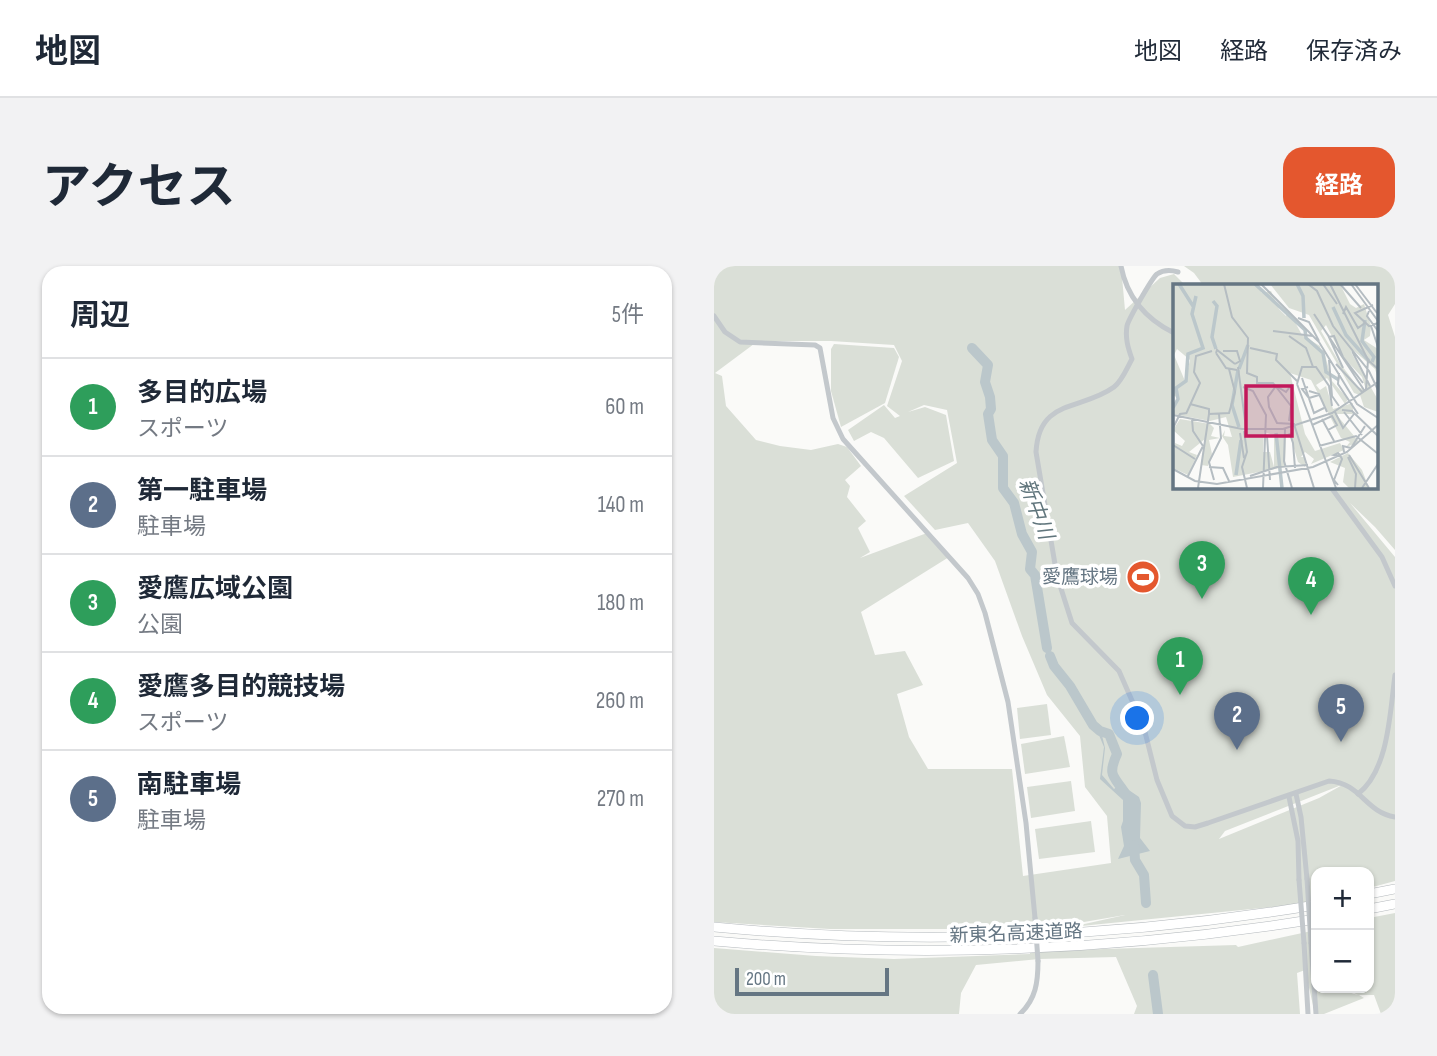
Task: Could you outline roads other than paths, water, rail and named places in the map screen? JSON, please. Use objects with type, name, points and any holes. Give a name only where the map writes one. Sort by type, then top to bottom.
[{"type":"highway","points":[[1374,893],[1395,889]]},
{"type":"highway","points":[[1374,908],[1395,904]]},
{"type":"highway","name":"新東名高速道路","points":[[714,927],[859,936],[999,936],[1198,922],[1311,906]]},
{"type":"highway","name":"新東名高速道路","points":[[714,941],[846,949],[1009,950],[1138,942],[1257,929],[1311,920]]},
{"type":"street","points":[[1121,266],[1128,292],[1137,305],[1156,324],[1173,332]]},
{"type":"street","points":[[1178,272],[1165,271],[1157,274],[1137,305],[1127,325],[1127,344],[1132,359],[1116,386],[1065,407],[1049,417],[1041,426],[1037,438],[1036,452],[1060,591],[1072,623],[1119,671],[1144,728],[1166,804],[1178,822],[1195,827],[1289,797],[1329,781],[1348,784],[1378,811],[1395,817]]},
{"type":"street","points":[[714,316],[724,332],[740,342],[815,345],[820,348],[833,418],[843,439],[968,578],[978,594],[1007,702],[1026,823],[1038,979],[1034,996],[1020,1014]]},
{"type":"street","points":[[1331,488],[1382,557],[1395,586]]},
{"type":"street","points":[[1359,794],[1382,760],[1395,675]]},
{"type":"street","points":[[1296,794],[1307,879],[1308,1014]]},
{"type":"street","points":[[1289,797],[1298,841],[1299,880],[1316,1014]]},
{"type":"waterway","name":"新中川","points":[[972,348],[988,365],[985,382],[990,397],[991,409],[988,414],[992,440],[1003,456],[1003,488],[1014,503],[1022,534],[1032,552],[1030,569],[1035,575],[1047,648]]},
{"type":"waterway","name":"新中川","points":[[1050,656],[1093,725],[1109,734],[1117,754],[1112,772],[1125,793]]},
{"type":"waterway","name":"新中川","points":[[1134,845],[1135,860],[1144,875],[1146,903]]},
{"type":"waterway","name":"新中川","points":[[1153,975],[1158,1014]]},
{"type":"place","name":"愛鷹球場","points":[[1143,577]]},
{"type":"place","name":"愛鷹広域公園","points":[[1202,599]]},
{"type":"place","name":"愛鷹多目的競技場","points":[[1311,615]]},
{"type":"place","name":"多目的広場","points":[[1180,695]]},
{"type":"place","name":"南駐車場","points":[[1341,742]]},
{"type":"place","name":"第一駐車場","points":[[1237,750]]}]
